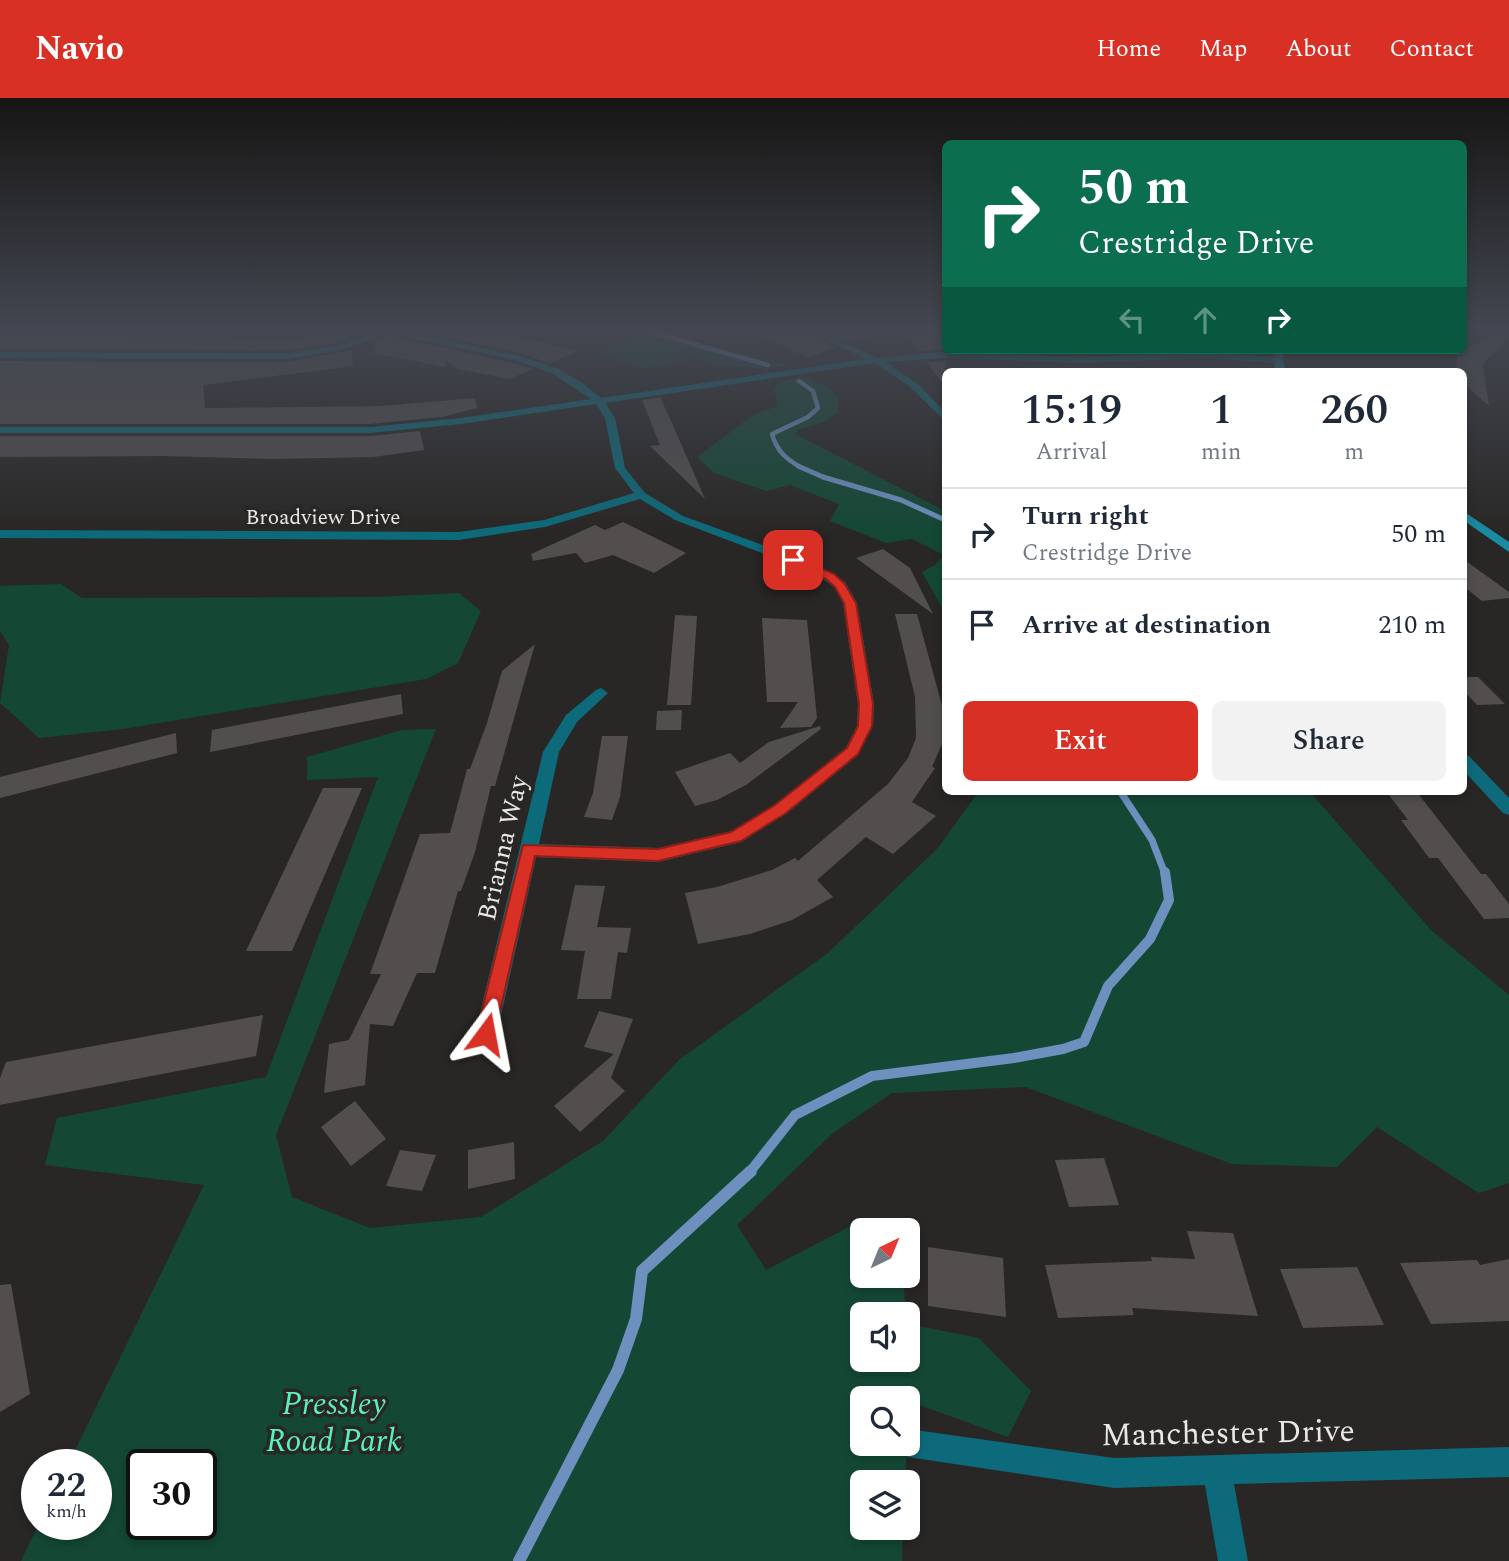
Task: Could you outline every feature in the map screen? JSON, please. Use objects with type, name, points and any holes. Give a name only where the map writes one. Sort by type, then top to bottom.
[{"type":"main road","points":[[1467,518],[1509,548]]},
{"type":"street","points":[[0,430],[370,430],[611,399]]},
{"type":"street","points":[[928,399],[942,415]]},
{"type":"street","points":[[528,850],[658,855],[735,836],[780,809],[852,751],[865,726],[866,704],[852,614],[850,603],[840,586],[816,569],[679,518],[641,495],[621,468],[610,418],[599,401]]},
{"type":"street","name":"Broadview Drive","points":[[0,534],[459,536],[545,523],[641,495]]},
{"type":"street","name":"Brianna Way","points":[[486,1034],[551,752],[572,714],[601,693]]},
{"type":"street","points":[[1467,764],[1509,808]]},
{"type":"street","name":"Manchester Drive","points":[[920,1445],[1114,1473],[1509,1462]]},
{"type":"street","points":[[1217,1470],[1233,1561]]},
{"type":"green space","points":[[776,399],[838,399],[838,412],[822,423],[799,429],[795,434],[942,509],[942,554],[912,539],[886,543],[830,521],[839,504],[790,485],[766,491],[714,473],[697,457],[755,414],[778,406]]},
{"type":"green space","points":[[942,557],[942,608],[922,572]]},
{"type":"green space","points":[[61,584],[82,598],[374,597],[459,593],[481,611],[458,663],[426,679],[123,729],[39,738],[0,703],[9,645],[0,631],[0,586]]},
{"type":"green space","name":"Pressley Road Park","points":[[436,729],[276,1135],[292,1197],[370,1228],[481,1217],[603,1141],[680,1059],[828,953],[937,849],[976,795],[1313,795],[1431,930],[1509,995],[1509,1183],[1479,1193],[1377,1127],[1337,1167],[1232,1164],[1026,1087],[892,1093],[833,1133],[737,1225],[766,1270],[850,1227],[850,1288],[904,1288],[905,1302],[850,1302],[850,1372],[920,1372],[920,1326],[979,1338],[1031,1391],[1008,1437],[920,1405],[920,1386],[850,1386],[850,1456],[906,1456],[906,1470],[850,1470],[850,1540],[903,1540],[902,1561],[21,1561],[31,1540],[112,1540],[112,1449],[76,1449],[204,1185],[45,1165],[57,1118],[266,1077],[378,777],[307,780],[307,757],[402,730]]},
{"type":"building","points":[[0,399],[204,399],[205,408],[381,406],[475,399],[477,408],[442,417],[370,424],[0,424]]},
{"type":"building","points":[[661,399],[705,499],[650,446],[660,445],[642,400]]},
{"type":"building","points":[[420,431],[424,450],[373,457],[0,457],[0,436],[370,436]]},
{"type":"building","points":[[623,522],[686,553],[654,573],[613,555],[585,563],[576,553],[533,561],[531,554],[595,525],[605,530]]},
{"type":"building","points":[[883,549],[910,568],[933,614],[856,558]]},
{"type":"building","points":[[1467,562],[1509,592],[1509,598],[1482,601],[1467,589]]},
{"type":"building","points":[[895,614],[917,614],[942,705],[942,744],[932,767],[935,768],[912,802],[936,816],[893,854],[866,837],[817,880],[833,897],[792,920],[750,934],[698,944],[685,893],[717,887],[772,870],[795,858],[798,861],[888,784],[908,758],[916,738],[915,697]]},
{"type":"building","points":[[675,615],[697,616],[691,705],[667,705]]},
{"type":"building","points":[[762,618],[807,620],[817,718],[811,727],[780,728],[798,702],[767,702]]},
{"type":"building","points":[[535,644],[495,786],[491,786],[475,852],[461,891],[458,891],[435,973],[417,973],[393,1026],[370,1024],[365,1085],[324,1093],[329,1044],[349,1040],[381,974],[370,974],[420,834],[450,833],[467,769],[470,769],[487,723],[502,671]]},
{"type":"building","points":[[1467,677],[1478,677],[1505,704],[1477,705],[1467,694]]},
{"type":"building","points":[[401,694],[403,714],[210,752],[212,730]]},
{"type":"building","points":[[682,710],[681,730],[656,730],[657,711]]},
{"type":"building","points":[[820,726],[821,729],[746,785],[717,800],[695,806],[675,772],[730,753],[740,763],[769,742]]},
{"type":"building","points":[[176,733],[177,753],[0,798],[0,777]]},
{"type":"building","points":[[602,736],[628,736],[620,797],[612,820],[584,817],[593,793]]},
{"type":"building","points":[[323,788],[362,788],[292,951],[246,951]]},
{"type":"building","points":[[1389,795],[1419,795],[1481,874],[1486,874],[1509,904],[1509,918],[1484,919],[1438,858],[1429,858],[1401,820],[1408,820]]},
{"type":"building","points":[[575,885],[605,886],[597,927],[631,928],[627,953],[618,952],[611,999],[577,999],[585,951],[561,950]]},
{"type":"building","points":[[599,1011],[633,1019],[611,1078],[625,1091],[580,1132],[554,1106],[614,1054],[584,1047]]},
{"type":"building","points":[[263,1015],[256,1056],[0,1105],[0,1078],[6,1062]]},
{"type":"building","points":[[355,1101],[386,1139],[351,1166],[321,1127]]},
{"type":"building","points":[[514,1142],[515,1179],[468,1189],[468,1150]]},
{"type":"building","points":[[400,1150],[436,1155],[422,1191],[386,1186]]},
{"type":"building","points":[[1104,1158],[1119,1205],[1069,1207],[1055,1160]]},
{"type":"building","points":[[1187,1231],[1233,1233],[1258,1316],[1132,1308],[1134,1315],[1058,1318],[1045,1265],[1152,1261],[1151,1257],[1195,1259]]},
{"type":"building","points":[[928,1247],[1003,1258],[1006,1317],[928,1306]]},
{"type":"building","points":[[1509,1259],[1509,1321],[1431,1324],[1400,1263],[1477,1260],[1480,1265]]},
{"type":"building","points":[[1357,1267],[1384,1325],[1303,1328],[1280,1269]]},
{"type":"building","points":[[11,1284],[30,1394],[0,1412],[0,1285]]},
{"type":"waterway","points":[[800,467],[782,454],[772,434],[808,417],[818,408],[815,399]]},
{"type":"waterway","points":[[800,467],[823,477],[901,500],[942,519]]},
{"type":"waterway","points":[[1123,795],[1152,840],[1165,874]]},
{"type":"waterway","points":[[749,1172],[795,1115],[872,1076],[1014,1058],[1063,1049],[1084,1042],[1108,986],[1150,939],[1169,900],[1165,872]]},
{"type":"waterway","points":[[519,1561],[618,1370],[636,1319],[642,1271],[749,1172]]},
{"type":"route","points":[[486,1034],[528,850],[658,855],[735,836],[780,809],[852,751],[865,726],[866,704],[850,603],[830,576],[793,560]]}]
